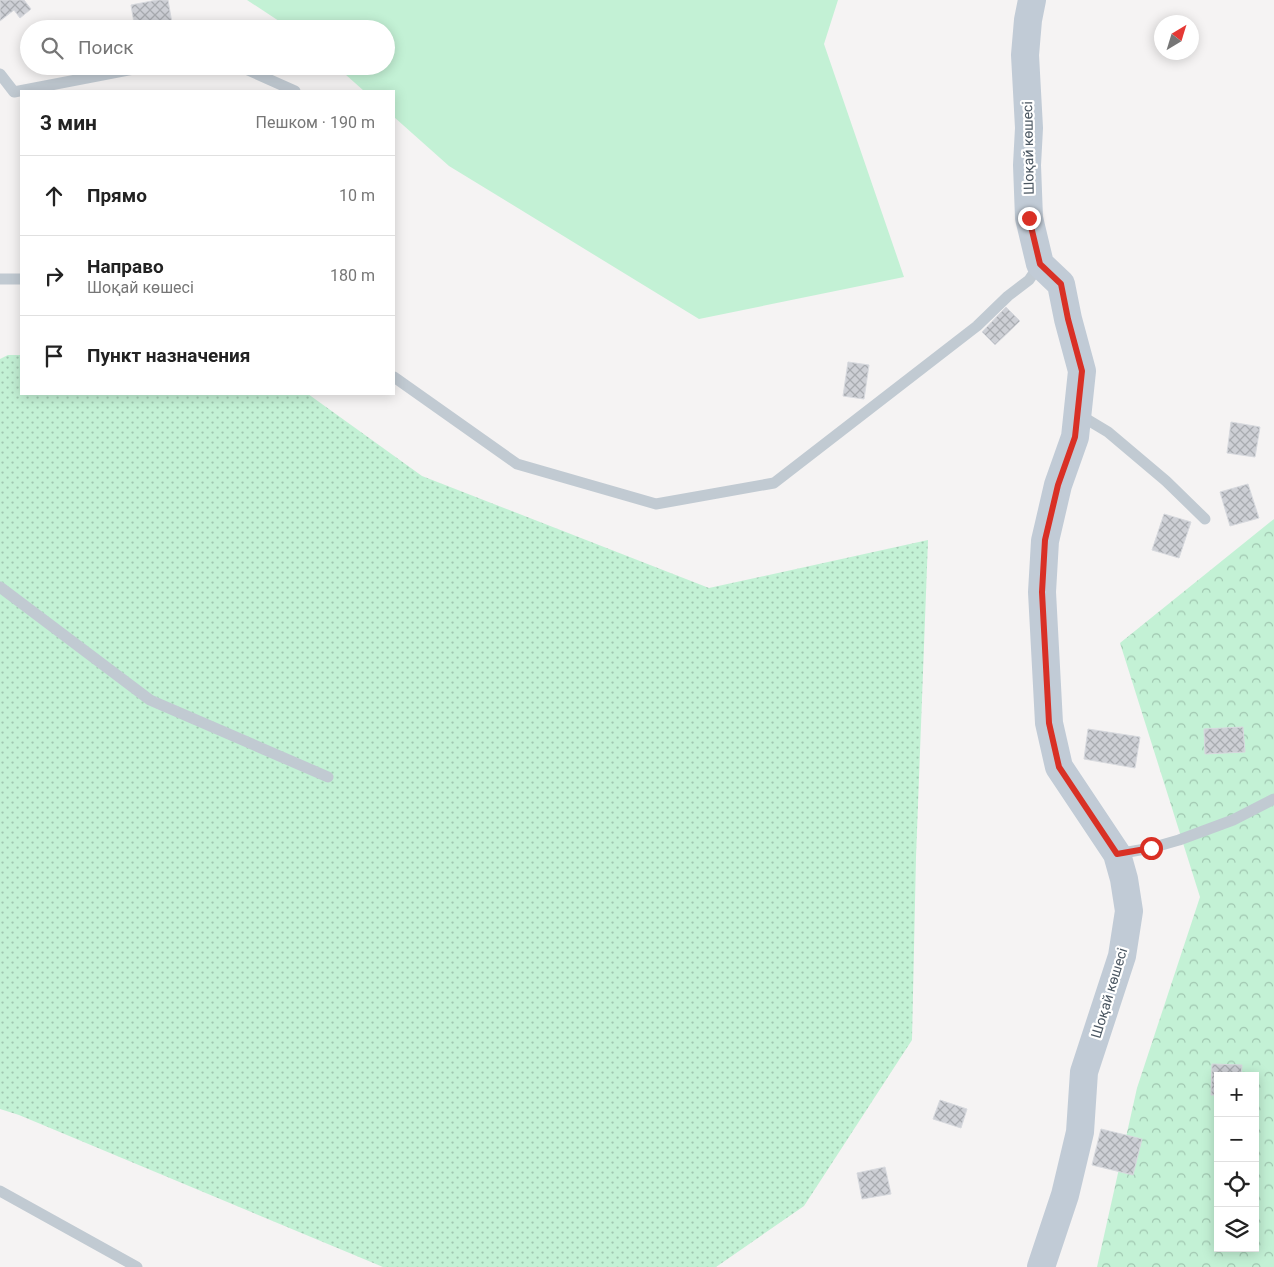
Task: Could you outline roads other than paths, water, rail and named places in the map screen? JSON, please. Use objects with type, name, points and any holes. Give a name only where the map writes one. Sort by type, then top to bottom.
[{"type":"street","name":"Шоқай көшесі","points":[[1032,0],[1025,55],[1029,128],[1029,218],[1040,264],[1061,284],[1082,371],[1075,437],[1058,485],[1045,540],[1042,592],[1049,723],[1059,767],[1117,854],[1124,879],[1129,911],[1122,956],[1084,1072],[1080,1132],[1065,1195],[1041,1267]]},
{"type":"lane","points":[[0,74],[14,92],[20,91]]},
{"type":"lane","points":[[24,90],[102,75]]},
{"type":"lane","points":[[259,75],[293,90]]},
{"type":"lane","points":[[395,378],[517,464],[656,504],[774,482],[977,326],[1008,296],[1029,280],[1040,264]]},
{"type":"lane","points":[[0,279],[20,279]]},
{"type":"lane","points":[[1078,414],[1108,432],[1166,481],[1205,519]]},
{"type":"lane","points":[[0,587],[150,700],[328,777]]},
{"type":"lane","points":[[1117,854],[1151,848],[1179,840],[1233,820],[1274,799]]},
{"type":"lane","points":[[0,1191],[137,1267]]}]
